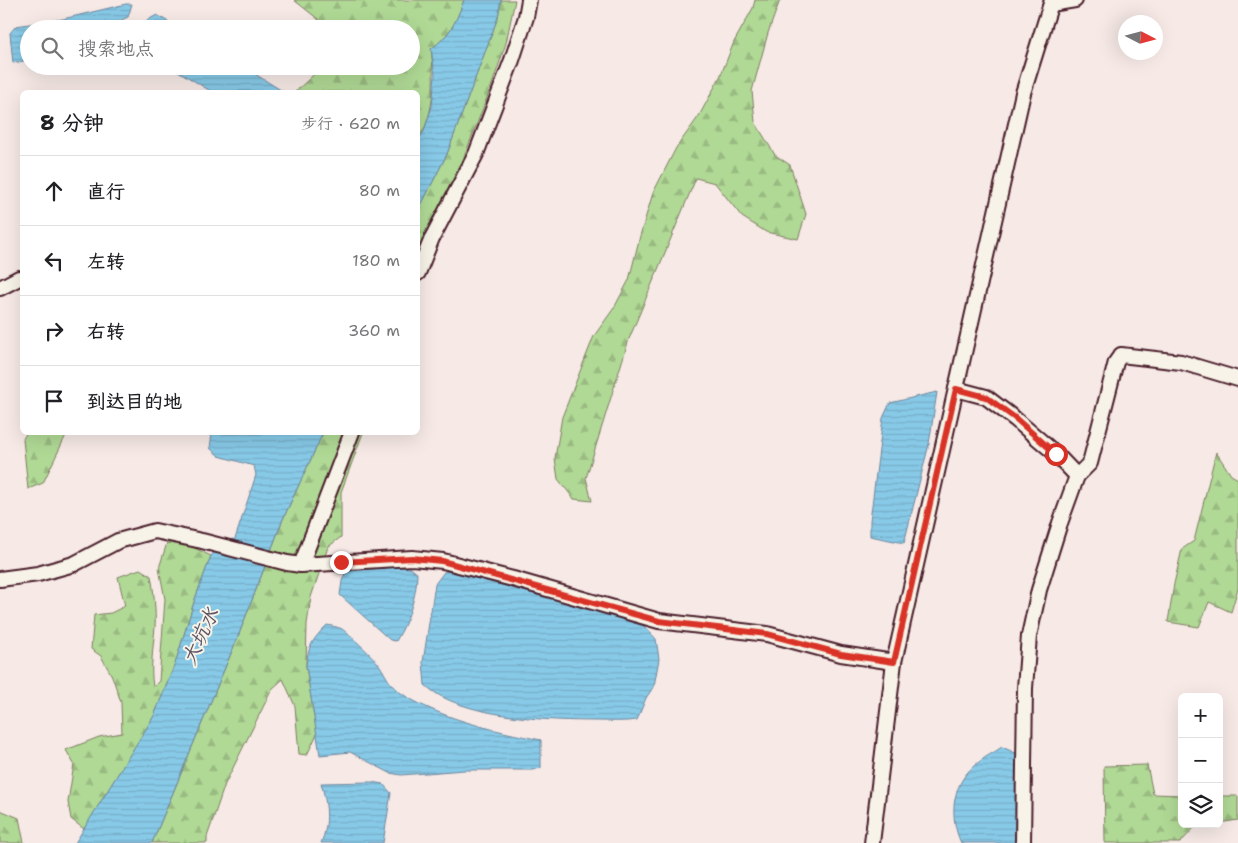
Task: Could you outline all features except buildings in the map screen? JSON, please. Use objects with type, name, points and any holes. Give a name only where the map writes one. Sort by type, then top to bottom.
[{"type":"street","points":[[420,268],[432,238],[476,154],[512,60],[526,17],[529,0]]},
{"type":"street","points":[[872,843],[894,662],[1023,93],[1052,2],[1075,0]]},
{"type":"street","points":[[0,288],[19,278]]},
{"type":"street","points":[[1024,843],[1025,688],[1029,636],[1039,590],[1060,523],[1077,476],[1090,463],[1116,362],[1121,355],[1181,362],[1238,379]]},
{"type":"street","points":[[956,389],[986,397],[1015,418],[1056,454],[1077,476]]},
{"type":"street","points":[[294,564],[351,435]]},
{"type":"street","points":[[0,579],[38,574],[74,564],[118,541],[155,531],[294,564],[412,558],[442,561],[659,621],[767,634],[841,654],[894,662]]},
{"type":"green space","points":[[294,0],[464,0],[452,27],[431,49],[433,85],[431,108],[420,137],[420,90],[297,90],[313,75],[420,75],[420,20],[318,19]]},
{"type":"green space","points":[[501,0],[515,0],[506,43],[493,82],[461,165],[442,201],[420,252],[420,207],[447,154],[498,17]]},
{"type":"green space","points":[[755,0],[780,0],[768,33],[752,91],[755,122],[775,155],[790,165],[806,214],[798,239],[766,232],[742,217],[715,183],[696,178],[629,339],[586,478],[592,501],[574,499],[558,479],[555,458],[562,417],[594,336],[614,308],[629,280],[653,193],[676,148],[699,116],[720,77],[734,42],[753,8]]},
{"type":"green space","points":[[25,435],[66,435],[43,483],[28,489],[23,439]]},
{"type":"green space","points":[[322,435],[362,435],[341,492],[341,537],[328,547],[311,597],[307,624],[306,666],[317,734],[307,755],[299,754],[295,706],[283,679],[272,689],[225,784],[207,837],[207,843],[152,843],[239,634],[283,519]]},
{"type":"green space","points":[[1216,452],[1231,475],[1238,479],[1238,588],[1231,612],[1209,602],[1199,627],[1168,622],[1182,549],[1194,541]]},
{"type":"green space","points":[[167,543],[186,544],[211,556],[195,599],[175,664],[154,716],[84,829],[71,819],[68,802],[74,764],[66,750],[99,737],[122,733],[121,702],[112,676],[101,656],[91,649],[94,615],[111,613],[125,606],[118,577],[140,569],[151,576],[155,615],[152,665],[153,687],[159,681],[165,599],[159,568]]},
{"type":"green space","points":[[1147,765],[1153,794],[1178,795],[1178,828],[1194,828],[1180,843],[1105,843],[1104,766]]},
{"type":"green space","points":[[1223,796],[1238,796],[1238,820],[1223,822]]},
{"type":"green space","points":[[0,810],[19,818],[24,843],[0,843]]},
{"type":"water","points":[[464,0],[501,0],[498,17],[447,154],[420,207],[420,138],[432,106],[435,75],[431,49],[452,27]]},
{"type":"water","points":[[132,4],[128,17],[122,20],[56,20]]},
{"type":"water","points":[[157,15],[165,20],[148,20]]},
{"type":"water","points":[[20,25],[20,62],[13,63],[10,33],[16,26]]},
{"type":"water","points":[[185,75],[257,75],[281,90],[209,90]]},
{"type":"water","points":[[937,392],[929,444],[904,543],[870,536],[870,521],[883,418],[890,403]]},
{"type":"water","name":"大坑水","points":[[212,435],[322,435],[283,519],[239,634],[152,843],[75,843],[154,716],[175,664],[195,599],[211,556],[225,540],[235,539],[256,475],[254,466],[219,456],[210,448]]},
{"type":"water","points":[[399,567],[410,568],[417,573],[417,582],[411,608],[396,641],[390,640],[340,595],[346,571]]},
{"type":"water","points":[[450,571],[644,626],[656,639],[659,659],[654,686],[646,698],[637,720],[556,720],[507,715],[460,705],[441,696],[425,685],[423,662],[435,584],[444,572]]},
{"type":"water","points":[[327,625],[342,629],[378,663],[398,691],[413,700],[430,709],[467,722],[541,740],[541,768],[532,770],[464,770],[401,775],[390,773],[350,752],[320,755],[306,666],[312,643]]},
{"type":"water","points":[[1002,747],[1020,755],[1020,843],[961,843],[957,832],[954,810],[958,788],[970,770]]},
{"type":"water","points":[[371,782],[383,784],[391,793],[383,843],[321,843],[326,828],[327,813],[321,783]]},
{"type":"route","points":[[341,562],[412,558],[442,561],[659,621],[767,634],[841,654],[894,662],[956,389],[986,397],[1015,418],[1056,454]]}]
